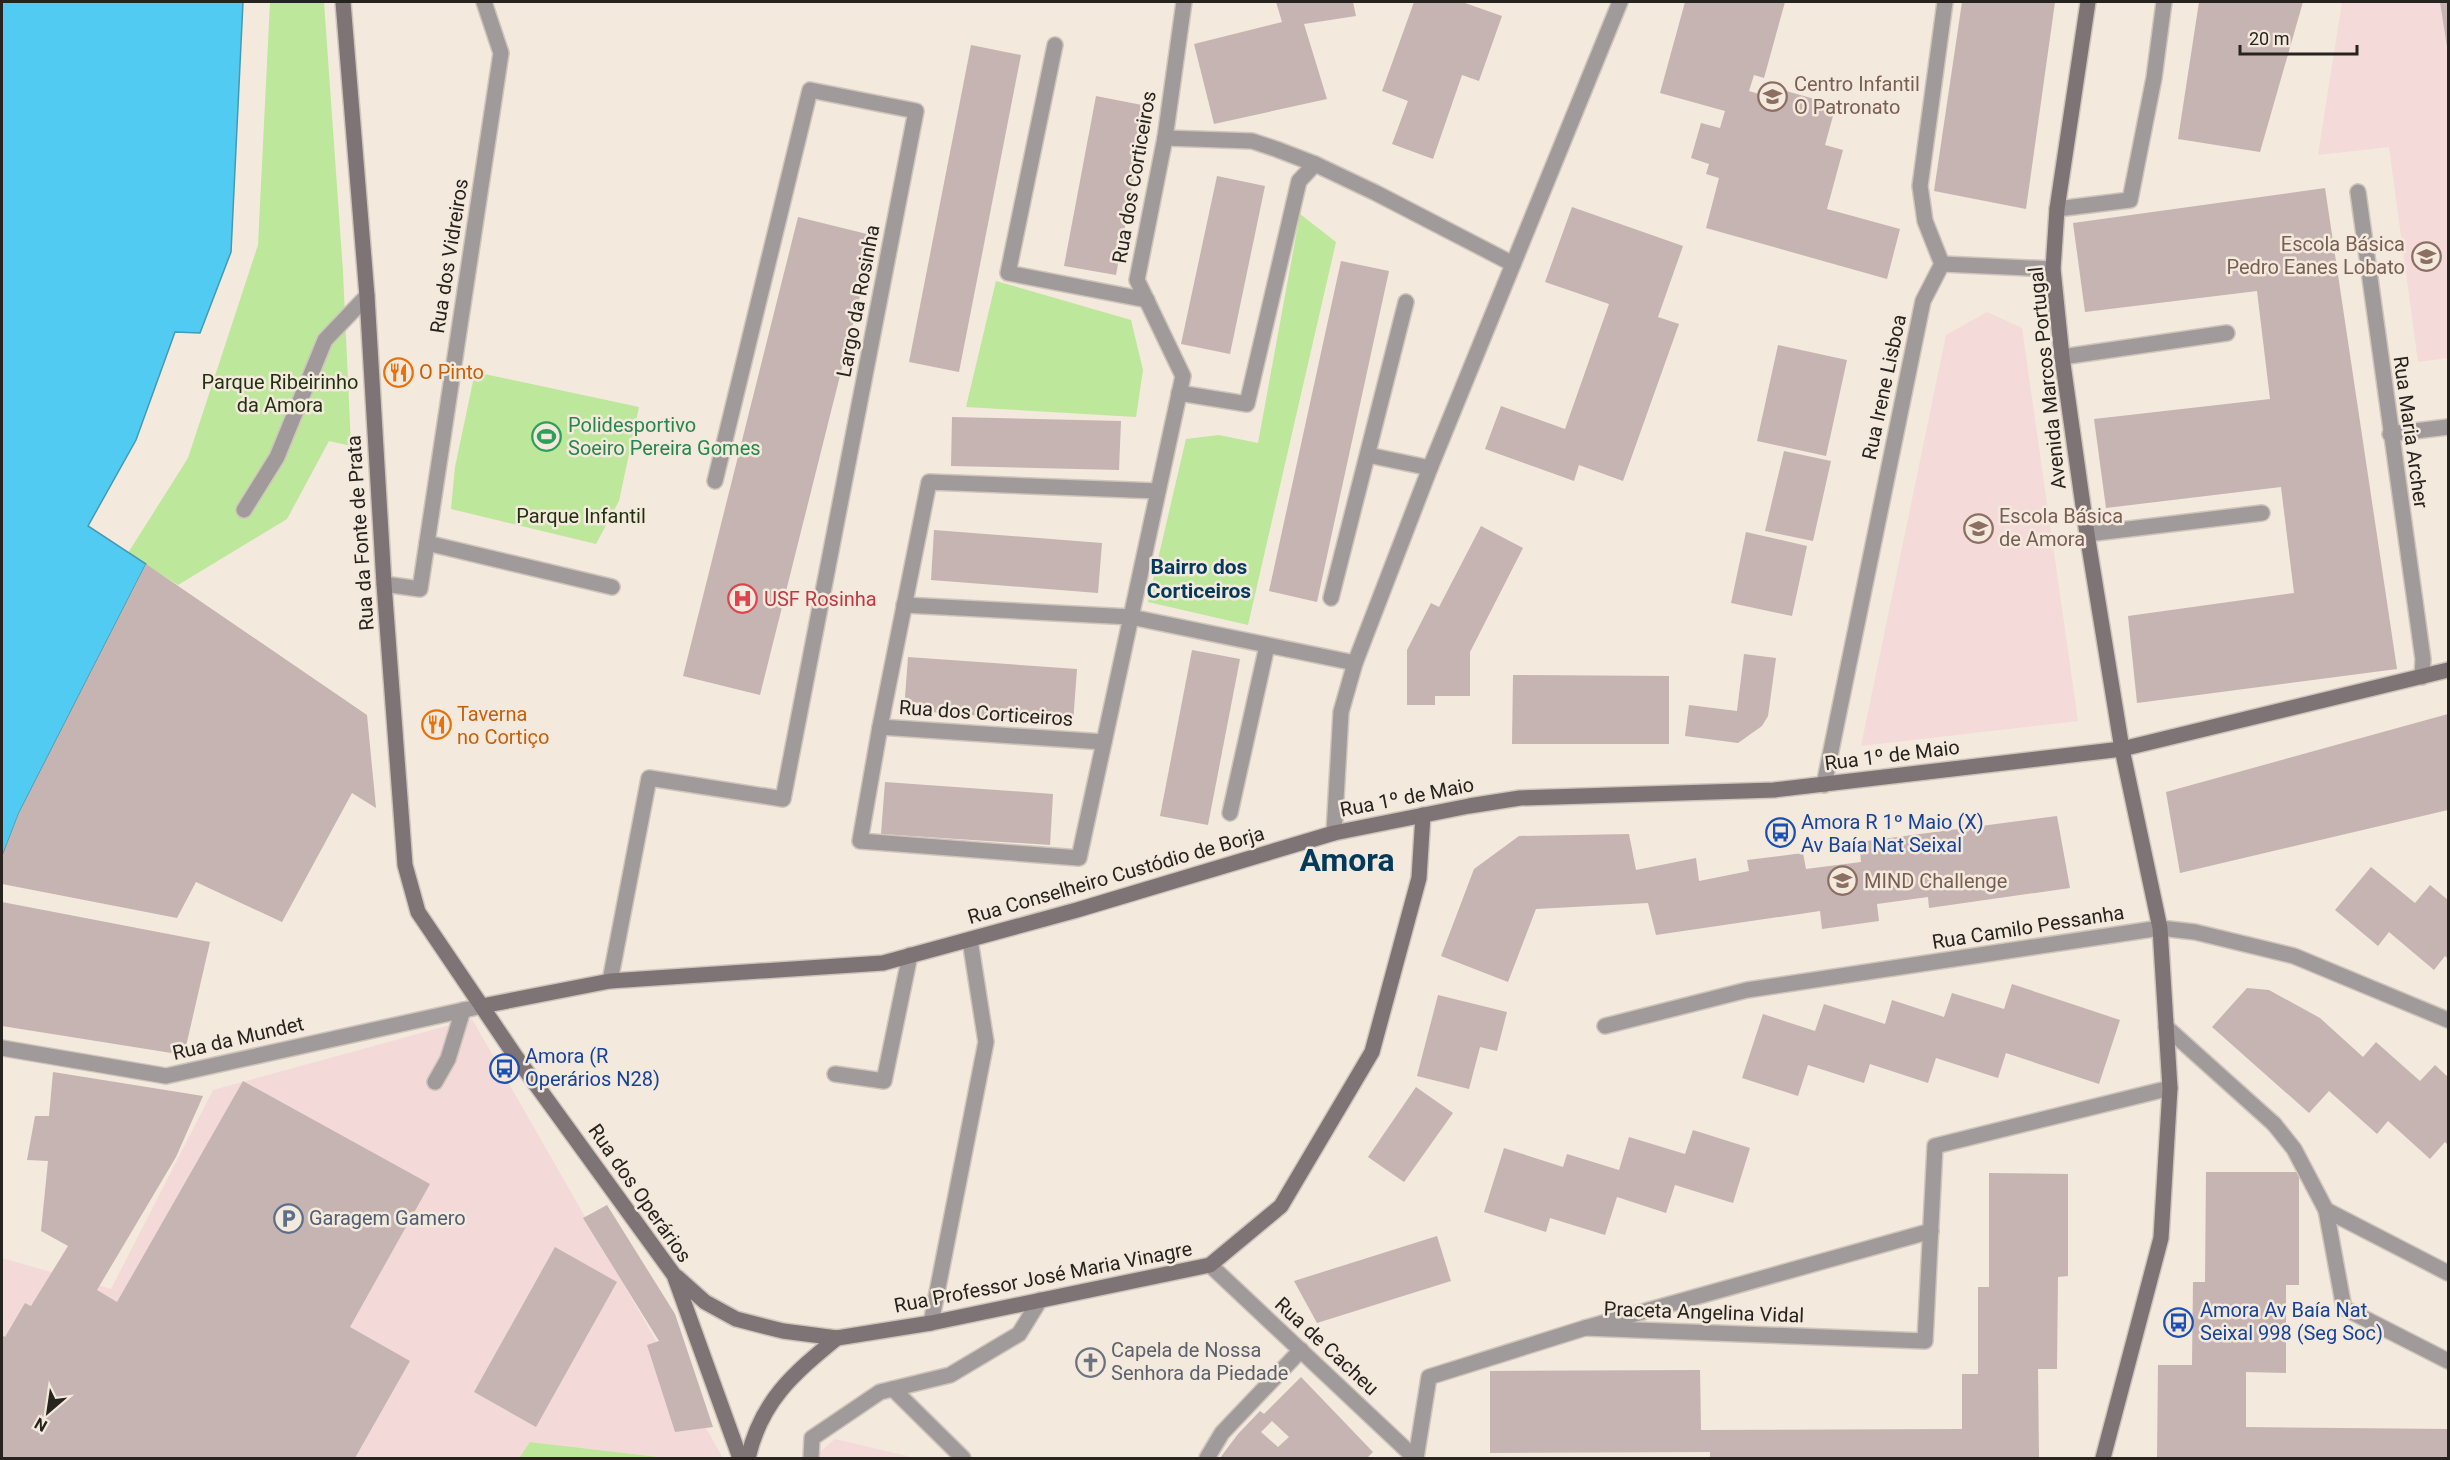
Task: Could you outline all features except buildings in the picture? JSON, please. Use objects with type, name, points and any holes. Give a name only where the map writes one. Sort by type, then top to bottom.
[{"type":"street","name":"Rua da Fonte de Prata","points":[[343,2],[367,296],[384,584],[405,865],[418,912],[482,1005]]},
{"type":"street","name":"Rua dos Vidreiros","points":[[384,584],[420,589],[501,53],[484,2]]},
{"type":"street","name":"Rua dos Corticeiros","points":[[1158,491],[928,482],[860,841],[1079,858],[1183,376],[1137,280],[1165,138],[1184,2]]},
{"type":"street","points":[[1334,833],[1341,712],[1355,663],[1430,468],[1620,2]]},
{"type":"street","points":[[1945,2],[1920,186],[1926,221],[1942,264],[2053,269]]},
{"type":"street","name":"Avenida Marcos Portugal","points":[[2088,2],[2057,209],[2053,269],[2062,357],[2087,534],[2122,749],[2160,928],[2170,1088],[2161,1238],[2103,1458]]},
{"type":"street","points":[[2057,209],[2130,200],[2154,78],[2164,2]]},
{"type":"street","points":[[1055,45],[1008,273],[1147,300]]},
{"type":"street","name":"Largo da Rosinha","points":[[610,981],[649,778],[783,799],[915,111],[810,90],[715,481]]},
{"type":"street","points":[[1165,138],[1252,141],[1315,164],[1513,264]]},
{"type":"street","points":[[1179,393],[1247,405],[1299,181],[1315,164]]},
{"type":"street","name":"Rua Maria Archer","points":[[2358,192],[2423,659],[2422,677]]},
{"type":"street","name":"Rua Irene Lisboa","points":[[1824,785],[1923,301],[1942,264]]},
{"type":"street","points":[[244,510],[277,457],[325,340],[367,296]]},
{"type":"street","points":[[1331,598],[1406,302]]},
{"type":"street","points":[[2062,357],[2227,333]]},
{"type":"street","points":[[2390,434],[2448,427]]},
{"type":"street","points":[[1368,455],[1430,468]]},
{"type":"street","points":[[2087,534],[2262,513]]},
{"type":"street","points":[[427,543],[612,587]]},
{"type":"street","points":[[904,605],[1131,617],[1355,663]]},
{"type":"street","points":[[1230,813],[1267,646]]},
{"type":"street","name":"Rua 1º de Maio","points":[[1334,833],[1520,798],[1774,790],[2122,749],[2448,669]]},
{"type":"street","name":"Rua dos Corticeiros","points":[[880,727],[1104,742]]},
{"type":"street","name":"Rua Professor José Maria Vinagre","points":[[674,1275],[705,1302],[736,1319],[783,1331],[837,1338],[931,1323],[1210,1265],[1281,1206],[1372,1052],[1419,878],[1423,815]]},
{"type":"street","name":"Rua Conselheiro Custódio de Borja","points":[[482,1005],[610,981],[883,963],[1334,833]]},
{"type":"street","name":"Rua Camilo Pessanha","points":[[1605,1026],[1747,990],[2160,928],[2195,932],[2294,956],[2448,1020]]},
{"type":"street","points":[[931,1323],[986,1042],[970,939]]},
{"type":"street","points":[[835,1074],[884,1081],[910,956]]},
{"type":"street","name":"Rua da Mundet","points":[[2,1048],[166,1076],[482,1005]]},
{"type":"street","name":"Rua dos Operários","points":[[482,1005],[674,1275],[740,1458]]},
{"type":"street","points":[[435,1082],[448,1059],[463,1010]]},
{"type":"street","points":[[2166,1027],[2274,1124],[2294,1149],[2326,1210],[2344,1308],[2448,1361]]},
{"type":"street","name":"Praceta Angelina Vidal","points":[[1586,1328],[1925,1341],[1935,1146],[2170,1088]]},
{"type":"street","points":[[2326,1210],[2448,1273]]},
{"type":"street","name":"Praceta Angelina Vidal","points":[[1586,1328],[1931,1231]]},
{"type":"street","name":"Rua de Cacheu","points":[[1210,1265],[1415,1458]]},
{"type":"street","points":[[811,1458],[812,1438],[880,1392],[950,1375],[1019,1334],[1040,1300]]},
{"type":"street","points":[[1415,1458],[1429,1377],[1586,1328]]},
{"type":"street","points":[[748,1458],[754,1432],[768,1405],[792,1375],[837,1338]]},
{"type":"street","points":[[1207,1458],[1222,1433],[1301,1350]]},
{"type":"street","points":[[893,1389],[963,1458]]},
{"type":"shaded area","name":"Escola Básica Pedro Eanes Lobato","points":[[2342,2],[2448,2],[2448,358],[2418,362],[2389,147],[2318,155]]},
{"type":"shaded area","name":"Escola Básica de Amora","points":[[1987,312],[2022,328],[2078,721],[1861,746],[1946,335]]},
{"type":"shaded area","points":[[472,1019],[723,1458],[667,1458],[531,1442],[519,1458],[2,1458],[2,1258],[111,1289],[213,1090]]},
{"type":"shaded area","points":[[835,1439],[908,1458],[819,1458],[819,1453]]},
{"type":"green space","name":"Parque Ribeirinho da Amora","points":[[2,2],[243,2],[231,252],[200,333],[175,332],[136,440],[88,526],[128,553],[188,458],[258,245],[270,2],[324,2],[343,272],[351,446],[329,441],[287,519],[178,585],[146,565],[19,813],[2,857]]},
{"type":"green space","points":[[1300,214],[1336,242],[1248,625],[1148,602],[1186,439],[1219,435],[1258,443]]},
{"type":"green space","points":[[996,281],[1131,320],[1143,370],[1136,417],[966,407]]},
{"type":"green space","name":"Polidesportivo Soeiro Pereira Gomes","points":[[475,372],[639,407],[619,501],[596,544],[451,509],[455,467]]},
{"type":"green space","points":[[530,1442],[667,1458],[519,1458]]},
{"type":"water","points":[[2,2],[243,2],[231,252],[200,333],[175,332],[136,440],[88,526],[146,564],[19,813],[2,857]]},
{"type":"place","name":"Centro Infantil O Patronato","points":[[1773,96]]},
{"type":"place","name":"Escola Básica Pedro Eanes Lobato","points":[[2426,256]]},
{"type":"place","name":"O Pinto","points":[[398,372]]},
{"type":"place","name":"Polidesportivo Soeiro Pereira Gomes","points":[[547,437]]},
{"type":"place","name":"Escola Básica de Amora","points":[[1978,528]]},
{"type":"place","name":"USF Rosinha","points":[[743,599]]},
{"type":"place","name":"Taverna no Cortiço","points":[[436,725]]},
{"type":"place","name":"Amora R 1º Maio (X) Av Baía Nat Seixal","points":[[1780,833]]},
{"type":"place","name":"MIND Challenge","points":[[1843,881]]},
{"type":"place","name":"Amora (R Operários N28)","points":[[504,1068]]},
{"type":"place","name":"Garagem Gamero","points":[[288,1218]]},
{"type":"place","name":"Amora Av Baía Nat Seixal 998 (Seg Soc)","points":[[2179,1322]]},
{"type":"place","name":"Capela de Nossa Senhora da Piedade","points":[[1090,1362]]},
{"type":"district","name":"Bairro dos Corticeiros","points":[[1199,579]]},
{"type":"district","name":"Amora","points":[[1347,860]]},
{"type":"park label","name":"Parque Infantil","points":[[581,516]]}]
